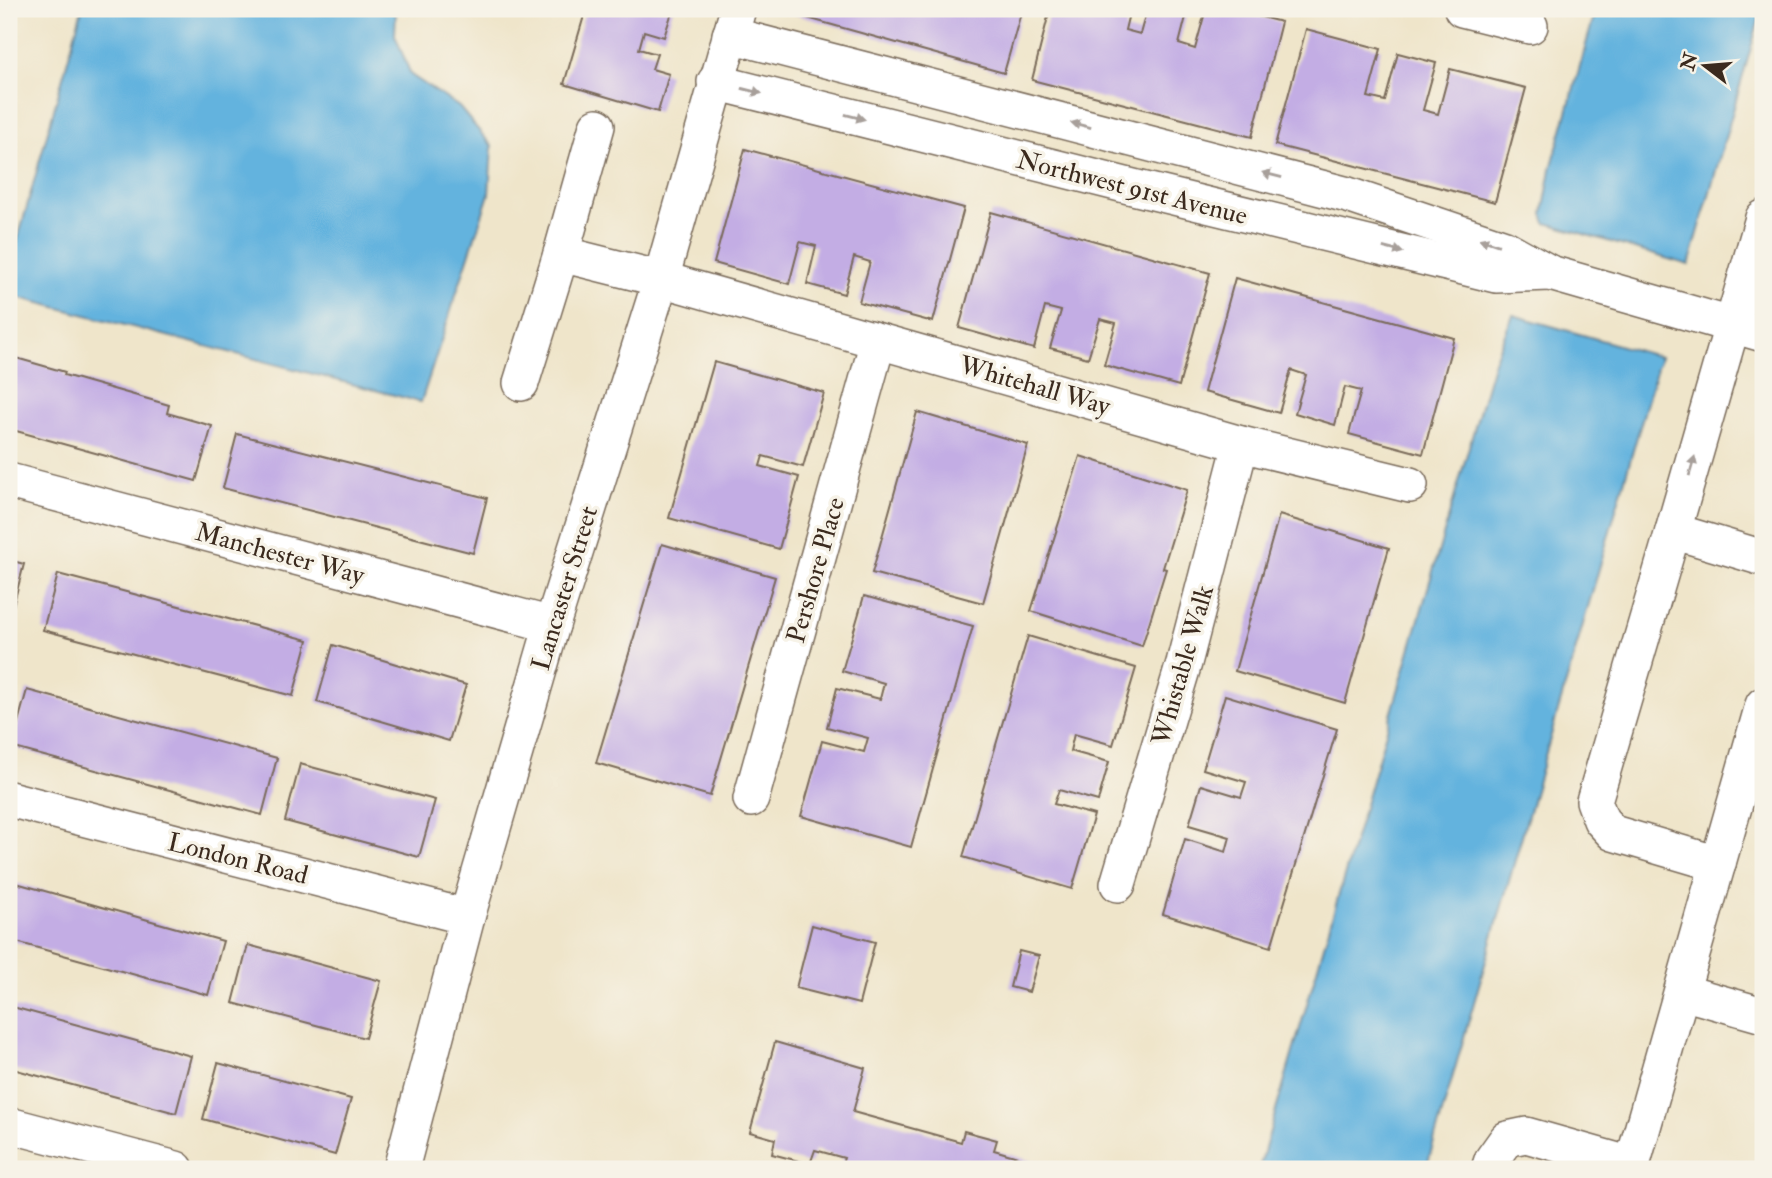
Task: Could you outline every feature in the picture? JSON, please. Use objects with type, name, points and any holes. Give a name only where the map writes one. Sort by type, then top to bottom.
[{"type":"street","points":[[1462,9],[1530,26]]},
{"type":"street","name":"Northwest 91st Avenue","points":[[734,22],[803,54],[1358,198],[1505,248],[1550,272],[1748,329]]},
{"type":"street","name":"Lancaster Street","points":[[401,1169],[467,917],[552,625],[661,279],[734,22]]},
{"type":"street","points":[[789,101],[803,54]]},
{"type":"street","name":"Northwest 91st Avenue","points":[[715,82],[1496,275],[1550,272]]},
{"type":"street","points":[[521,383],[597,126]]},
{"type":"street","points":[[1137,188],[1147,142]]},
{"type":"street","points":[[1345,239],[1358,198]]},
{"type":"street","points":[[1718,864],[1613,833],[1601,820],[1594,801],[1673,531],[1748,329],[1763,218]]},
{"type":"street","name":"Whitehall Way","points":[[561,254],[661,279],[1241,444],[1409,485]]},
{"type":"street","name":"Pershore Place","points":[[751,799],[878,341]]},
{"type":"street","name":"Whistable Walk","points":[[1118,884],[1184,663],[1241,444]]},
{"type":"street","name":"Manchester Way","points":[[9,481],[552,625]]},
{"type":"street","points":[[1673,531],[1763,558]]},
{"type":"street","points":[[1489,1169],[1507,1139],[1526,1135],[1632,1167],[1763,705]]},
{"type":"street","name":"London Road","points":[[9,799],[467,917]]},
{"type":"street","points":[[1682,992],[1763,1015]]},
{"type":"street","points":[[9,1125],[176,1169]]},
{"type":"water","points":[[82,9],[396,9],[395,35],[411,75],[459,107],[492,146],[489,194],[421,402],[9,295],[9,271]]},
{"type":"water","points":[[1596,9],[1762,9],[1689,265],[1546,223],[1543,214],[1551,169]]},
{"type":"water","points":[[1513,315],[1660,357],[1426,1169],[1259,1169],[1494,361]]},
{"type":"building","points":[[586,9],[673,9],[664,37],[644,31],[639,49],[657,54],[652,69],[669,74],[658,112],[564,84]]},
{"type":"building","points":[[787,9],[1022,9],[1004,73],[786,12]]},
{"type":"building","points":[[1050,9],[1130,9],[1125,30],[1140,34],[1147,9],[1188,9],[1179,44],[1195,49],[1206,9],[1230,9],[1281,22],[1252,137],[1032,80]]},
{"type":"building","points":[[1306,29],[1381,49],[1368,97],[1385,101],[1398,53],[1436,63],[1423,110],[1438,114],[1450,69],[1526,88],[1495,202],[1275,145]]},
{"type":"building","points":[[745,149],[964,208],[933,322],[859,302],[870,262],[854,257],[844,294],[807,284],[816,246],[800,242],[789,284],[714,263]]},
{"type":"building","points":[[991,212],[1210,273],[1179,386],[1104,365],[1116,323],[1100,319],[1088,358],[1050,348],[1061,311],[1045,307],[1034,349],[959,328]]},
{"type":"building","points":[[1235,278],[1454,338],[1423,454],[1349,434],[1361,391],[1345,387],[1335,425],[1295,413],[1306,375],[1291,370],[1279,413],[1204,392]]},
{"type":"building","points":[[9,356],[169,405],[167,413],[212,426],[196,481],[9,429]]},
{"type":"building","points":[[714,362],[824,393],[803,467],[763,456],[760,466],[799,477],[779,549],[669,518]]},
{"type":"building","points":[[917,412],[1028,445],[983,603],[872,573]]},
{"type":"building","points":[[237,434],[487,498],[473,553],[223,488]]},
{"type":"building","points":[[1080,456],[1187,490],[1142,646],[1031,611]]},
{"type":"building","points":[[1279,515],[1389,548],[1345,703],[1235,671]]},
{"type":"building","points":[[662,544],[775,577],[710,796],[596,763]]},
{"type":"building","points":[[9,560],[24,564],[10,618],[9,618]]},
{"type":"building","points":[[58,574],[308,640],[293,696],[43,630]]},
{"type":"building","points":[[864,596],[973,626],[911,847],[801,816],[822,741],[864,752],[868,738],[827,727],[837,688],[880,699],[884,683],[842,671]]},
{"type":"building","points":[[1028,636],[1136,668],[1113,745],[1074,734],[1070,751],[1109,762],[1098,801],[1059,790],[1054,804],[1094,815],[1072,889],[963,857]]},
{"type":"building","points":[[333,645],[466,685],[449,741],[317,702]]},
{"type":"building","points":[[27,690],[277,758],[262,815],[11,747]]},
{"type":"building","points":[[1225,695],[1337,729],[1271,947],[1163,914],[1185,839],[1226,852],[1230,837],[1189,825],[1201,785],[1241,797],[1246,782],[1203,769]]},
{"type":"building","points":[[300,764],[435,800],[419,857],[285,821]]},
{"type":"building","points":[[9,881],[223,941],[208,995],[9,940]]},
{"type":"building","points":[[812,925],[875,942],[859,1004],[796,988]]},
{"type":"building","points":[[248,945],[381,981],[365,1038],[233,1003]]},
{"type":"building","points":[[1019,951],[1039,956],[1029,992],[1010,987]]},
{"type":"building","points":[[9,1006],[191,1056],[176,1113],[9,1068]]},
{"type":"building","points":[[775,1042],[865,1068],[853,1112],[961,1142],[964,1131],[997,1140],[994,1150],[1059,1169],[840,1169],[844,1158],[815,1150],[810,1164],[772,1154],[775,1139],[750,1132]]},
{"type":"building","points":[[218,1063],[351,1099],[335,1155],[203,1119]]}]
